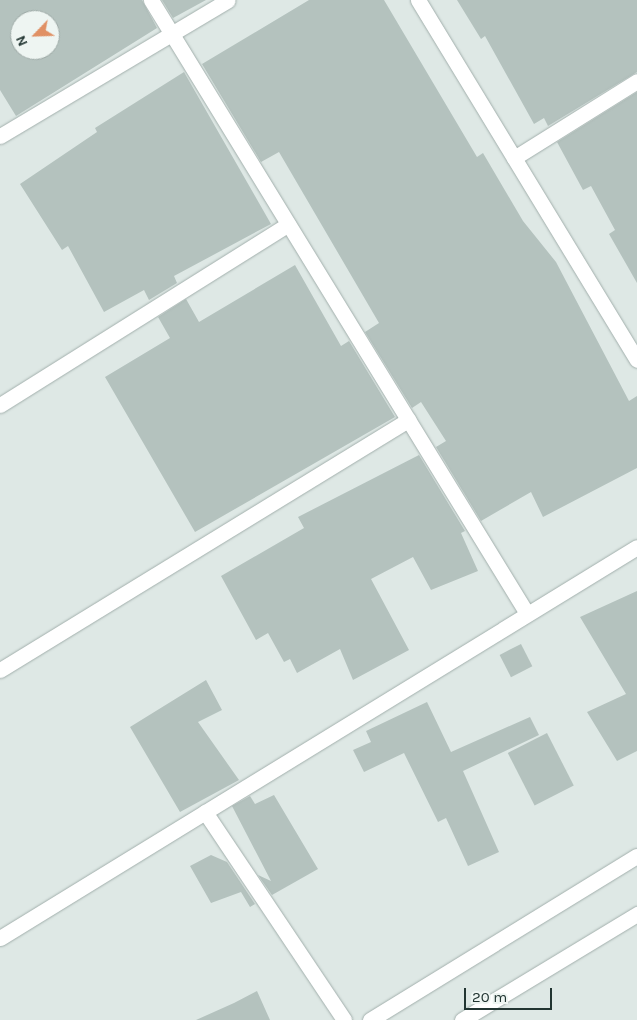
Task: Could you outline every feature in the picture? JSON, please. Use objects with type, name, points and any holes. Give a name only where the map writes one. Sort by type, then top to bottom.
[{"type":"street","points":[[151,0],[526,612]]},
{"type":"street","points":[[0,136],[228,0]]},
{"type":"street","points":[[418,0],[637,360]]},
{"type":"street","points":[[514,158],[637,81]]},
{"type":"street","points":[[0,405],[288,224]]},
{"type":"street","points":[[0,670],[408,420]]},
{"type":"street","points":[[0,938],[526,612],[637,546]]},
{"type":"street","points":[[206,812],[344,1020]]},
{"type":"street","points":[[370,1020],[637,856]]},
{"type":"street","points":[[462,1020],[637,914]]},
{"type":"building","points":[[0,0],[142,0],[157,28],[16,116],[0,90]]},
{"type":"building","points":[[162,0],[206,0],[173,18]]},
{"type":"building","points":[[309,0],[384,0],[477,157],[483,153],[523,221],[556,262],[629,401],[637,396],[637,468],[543,517],[531,492],[481,521],[436,447],[446,441],[421,402],[412,408],[365,332],[379,323],[279,152],[261,162],[202,64]]},
{"type":"building","points":[[457,0],[637,0],[637,72],[548,126],[544,118],[534,124],[485,36],[481,39]]},
{"type":"building","points":[[184,72],[271,224],[174,276],[177,283],[149,300],[144,290],[104,312],[68,246],[62,250],[20,184],[97,132],[95,128]]},
{"type":"building","points":[[637,92],[637,283],[609,234],[615,230],[591,186],[583,190],[557,142]]},
{"type":"building","points":[[295,265],[341,346],[349,341],[395,417],[195,532],[105,377],[170,338],[158,317],[186,299],[199,322]]},
{"type":"building","points":[[419,455],[465,531],[461,533],[478,571],[431,590],[413,557],[371,579],[409,650],[353,680],[340,649],[297,673],[290,659],[284,662],[268,633],[256,640],[221,576],[304,528],[298,517]]},
{"type":"building","points":[[637,591],[637,751],[617,761],[587,712],[626,694],[580,617]]},
{"type":"building","points":[[521,644],[532,666],[511,677],[500,655]]},
{"type":"building","points":[[206,680],[222,710],[198,722],[239,780],[180,812],[130,727]]},
{"type":"building","points":[[427,702],[451,752],[530,717],[539,735],[463,771],[499,852],[468,866],[446,818],[438,822],[404,753],[364,772],[353,750],[371,742],[366,731]]},
{"type":"building","points":[[547,733],[574,786],[535,806],[508,753]]},
{"type":"building","points":[[274,795],[318,869],[272,895],[258,875],[271,881],[232,806],[250,796],[255,804]]},
{"type":"building","points":[[211,855],[227,862],[255,904],[250,907],[241,892],[211,903],[190,866]]},
{"type":"building","points":[[257,991],[270,1020],[196,1020],[234,1003]]}]
